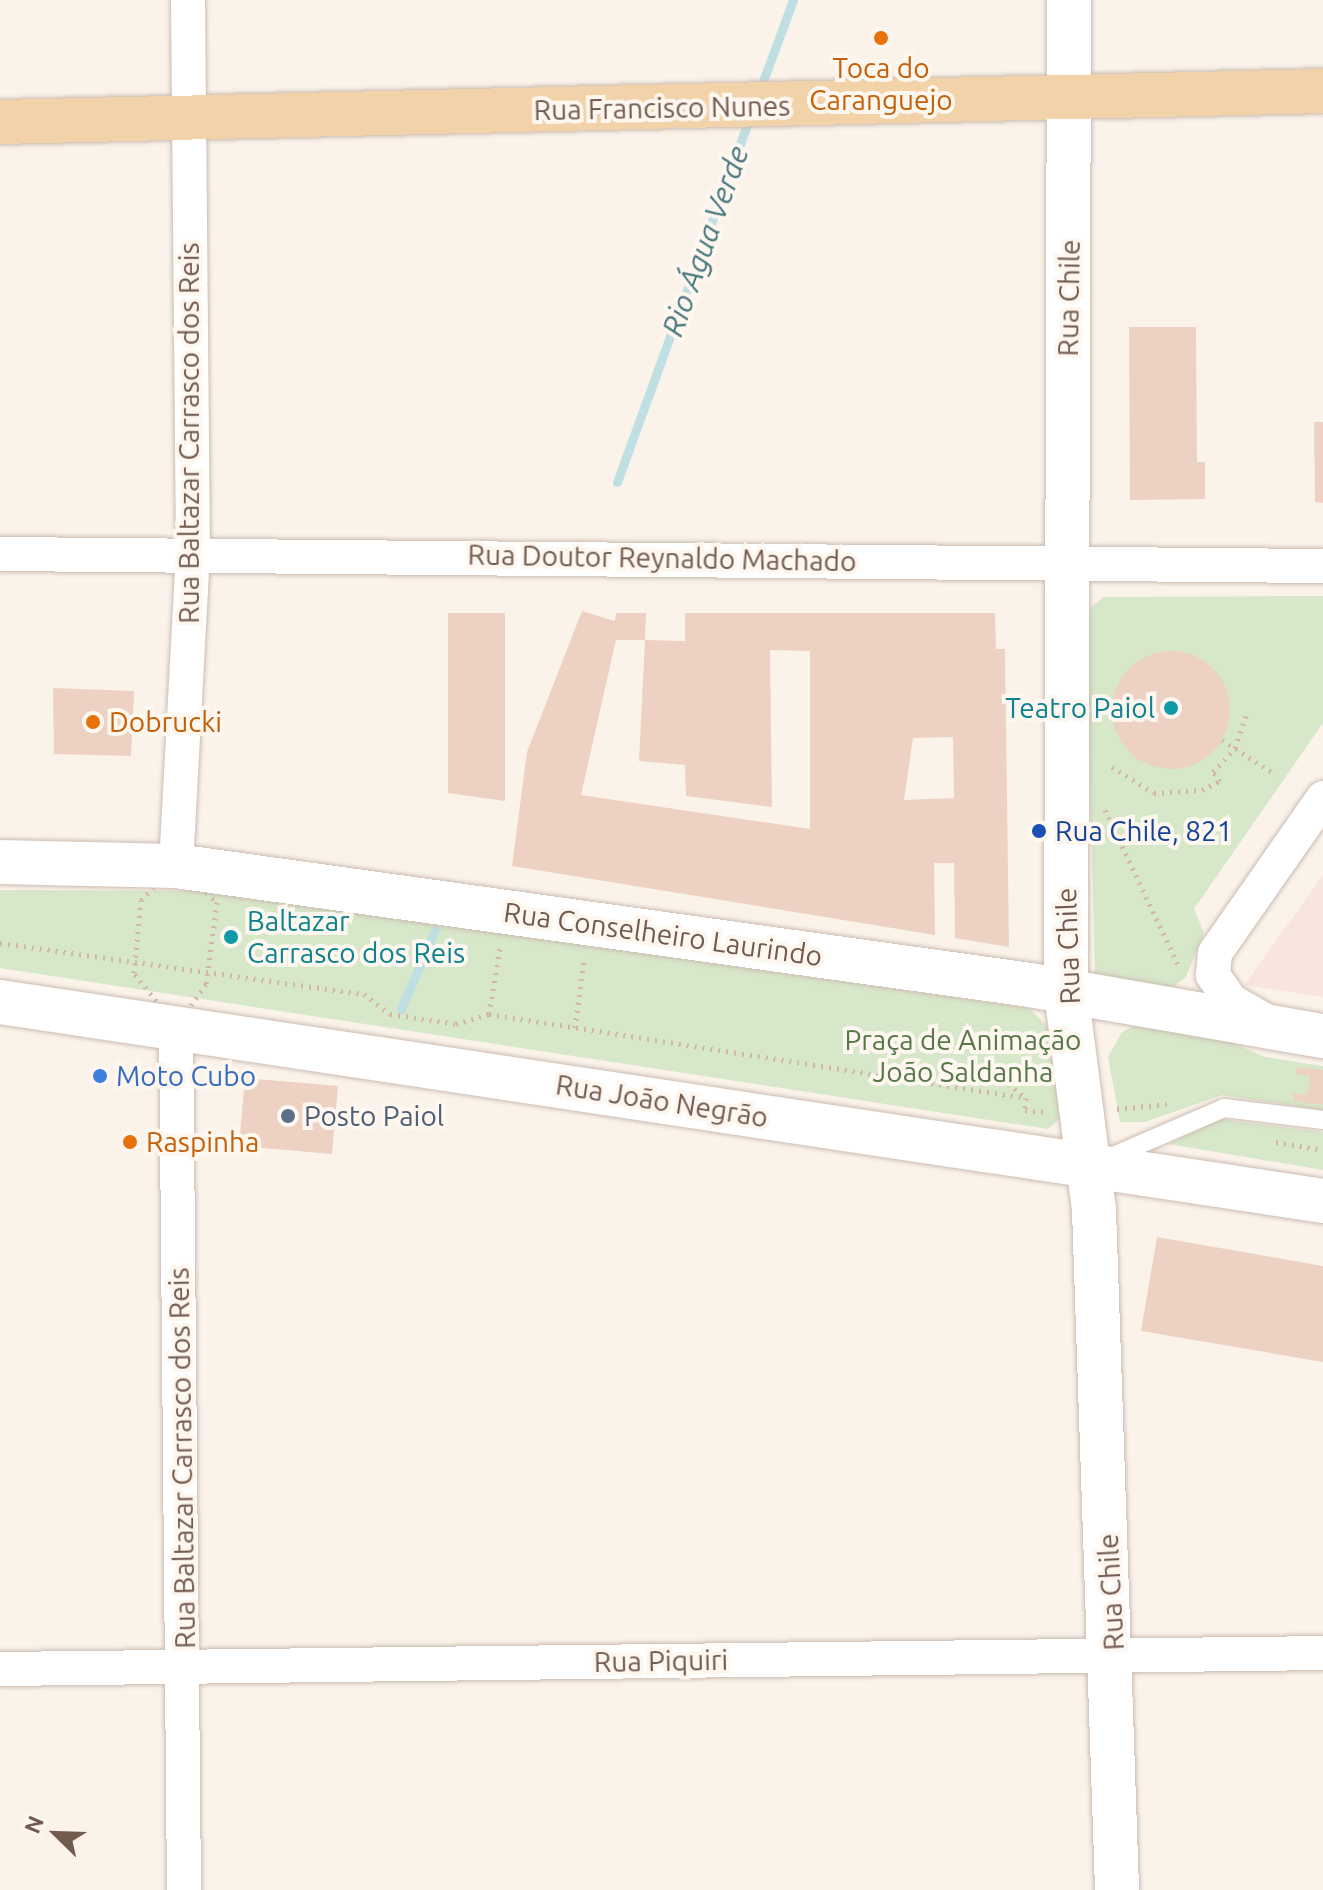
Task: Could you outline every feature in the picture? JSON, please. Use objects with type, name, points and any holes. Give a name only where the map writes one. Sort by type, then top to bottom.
[{"type":"main road","name":"Rua Chile","points":[[1069,0],[1066,991],[1091,1166],[1114,1656],[1117,1890]]},
{"type":"main road","name":"Rua Francisco Nunes","points":[[0,122],[1071,100],[1323,91]]},
{"type":"main road","name":"Rua Conselheiro Laurindo","points":[[0,862],[176,866],[1066,991],[1303,1032]]},
{"type":"main road","name":"Rua João Negrão","points":[[0,1002],[176,1026],[1323,1201]]},
{"type":"street","name":"Rua Baltazar Carrasco dos Reis","points":[[176,866],[193,552],[188,0]]},
{"type":"street","name":"Rua Doutor Reynaldo Machado","points":[[0,554],[193,552],[1323,566]]},
{"type":"street","points":[[1303,1032],[1231,1001],[1213,975],[1215,953],[1323,798]]},
{"type":"street","points":[[0,847],[73,862]]},
{"type":"street","name":"Rua Baltazar Carrasco dos Reis","points":[[176,1026],[185,1667],[184,1890]]},
{"type":"street","name":"Rua Piquiri","points":[[0,1669],[1323,1653]]},
{"type":"lane","points":[[1091,1166],[1168,1126],[1224,1108],[1323,1120]]},
{"type":"path","points":[[1112,767],[1154,793],[1178,795],[1220,781],[1213,772],[1235,748],[1246,716]]},
{"type":"path","points":[[1222,740],[1276,775]]},
{"type":"path","points":[[1103,805],[1180,969]]},
{"type":"path","points":[[134,973],[141,900]]},
{"type":"path","points":[[206,984],[217,902]]},
{"type":"path","points":[[489,1014],[502,934]]},
{"type":"path","points":[[0,943],[364,994],[390,1014],[456,1024],[489,1014],[1026,1098]]},
{"type":"path","points":[[575,1028],[586,946]]},
{"type":"path","points":[[996,1073],[1026,1098]]},
{"type":"path","points":[[1026,1098],[1025,1110],[1052,1113]]},
{"type":"path","points":[[1132,1108],[1172,1103]]},
{"type":"shaded area","points":[[1323,875],[1323,997],[1244,985]]},
{"type":"green space","points":[[1323,596],[1323,723],[1194,909],[1204,933],[1186,977],[1173,987],[1095,974],[1086,618],[1093,605],[1104,597]]},
{"type":"green space","name":"Praça de Animação João Saldanha","points":[[0,890],[211,891],[1029,1008],[1050,1029],[1061,1118],[1048,1129],[0,968]]},
{"type":"green space","points":[[1135,1026],[1219,1037],[1265,1057],[1323,1066],[1323,1110],[1222,1095],[1145,1122],[1120,1122],[1108,1057],[1122,1032]]},
{"type":"green space","points":[[1219,1119],[1323,1132],[1323,1170],[1169,1144]]},
{"type":"building","points":[[1129,327],[1196,327],[1197,462],[1205,462],[1205,499],[1130,500]]},
{"type":"building","points":[[1314,422],[1323,422],[1323,503],[1315,502]]},
{"type":"building","points":[[582,611],[615,621],[616,613],[646,613],[645,640],[685,641],[685,613],[995,613],[996,649],[1005,649],[1009,947],[955,938],[954,863],[934,863],[935,935],[512,866],[527,752]],"holes":[[[616,640],[645,640],[639,761],[685,765],[686,796],[772,807],[770,650],[810,651],[810,829],[581,795]],[[953,737],[954,798],[904,800],[913,738]]]},
{"type":"building","points":[[448,613],[505,613],[505,801],[448,793]]},
{"type":"building","name":"Teatro Paiol","points":[[1171,651],[1194,656],[1213,668],[1225,687],[1230,710],[1225,733],[1213,752],[1194,764],[1171,769],[1148,764],[1129,752],[1117,733],[1112,710],[1117,687],[1129,668],[1148,656]]},
{"type":"building","name":"Dobrucki","points":[[53,688],[134,691],[131,756],[54,754]]},
{"type":"building","points":[[1297,1067],[1323,1070],[1323,1105],[1293,1101],[1294,1093],[1307,1095],[1310,1076],[1296,1074]]},
{"type":"building","name":"Posto Paiol","points":[[245,1078],[338,1086],[332,1154],[239,1146]]},
{"type":"building","points":[[1157,1237],[1323,1266],[1323,1362],[1141,1331]]},
{"type":"waterway","name":"Rio Água Verde","points":[[759,92],[793,0]]},
{"type":"waterway","name":"Rio Água Verde","points":[[617,482],[750,117]]},
{"type":"waterway","name":"Rio Água Verde","points":[[401,1009],[435,930]]},
{"type":"place","name":"Toca do Caranguejo","points":[[881,38]]},
{"type":"place","name":"Teatro Paiol","points":[[1171,708]]},
{"type":"place","name":"Dobrucki","points":[[93,722]]},
{"type":"place","name":"Rua Chile, 821","points":[[1039,831]]},
{"type":"place","name":"Baltazar Carrasco dos Reis","points":[[231,937]]},
{"type":"place","name":"Moto Cubo","points":[[100,1076]]},
{"type":"place","name":"Posto Paiol","points":[[288,1116]]},
{"type":"place","name":"Raspinha","points":[[130,1142]]}]
